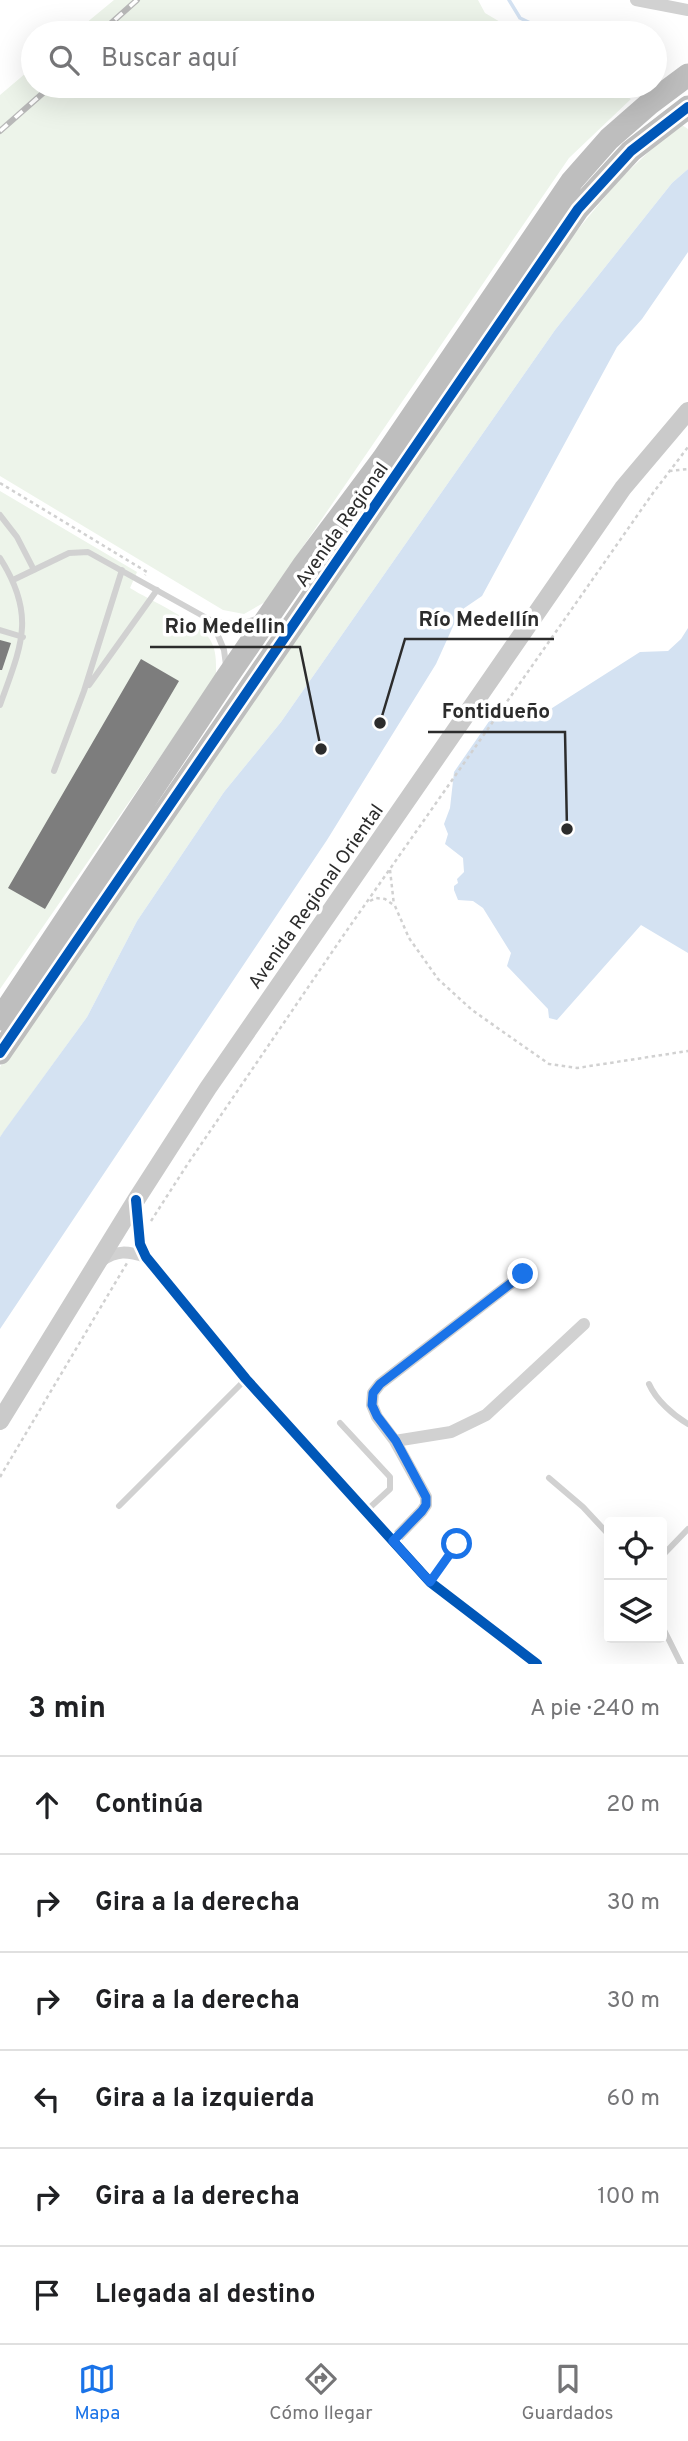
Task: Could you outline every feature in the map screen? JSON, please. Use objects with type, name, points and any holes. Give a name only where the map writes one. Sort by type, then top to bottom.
[{"type":"highway","name":"Avenida Regional","points":[[667,90],[686,76]]},
{"type":"highway","name":"Avenida Regional","points":[[0,1019],[271,612],[383,459],[572,181],[610,139],[657,98]]},
{"type":"highway","name":"Avenida Regional","points":[[0,1053],[578,209],[631,150],[680,113]]},
{"type":"main road","name":"Avenida Regional Oriental","points":[[0,1421],[215,1077],[623,488],[688,411]]},
{"type":"street","points":[[636,0],[688,10]]},
{"type":"street","points":[[136,1200],[140,1239],[146,1257],[246,1379],[430,1582],[537,1664]]},
{"type":"street","points":[[96,1264],[113,1253],[133,1253],[146,1257]]},
{"type":"street","points":[[393,1541],[422,1511],[426,1505],[426,1497],[396,1441],[377,1416],[372,1405],[373,1393],[380,1384],[523,1274]]},
{"type":"street","points":[[396,1441],[451,1432],[486,1415],[584,1325]]},
{"type":"lane","points":[[0,515],[17,537],[34,570]]},
{"type":"lane","points":[[13,580],[69,553],[88,552],[212,621],[240,624],[271,612]]},
{"type":"lane","points":[[0,558],[13,580],[22,615],[23,637],[0,705]]},
{"type":"lane","points":[[54,771],[84,691],[122,570]]},
{"type":"lane","points":[[84,691],[157,590]]},
{"type":"lane","points":[[212,621],[224,650],[225,680]]},
{"type":"lane","points":[[0,631],[23,637]]},
{"type":"lane","points":[[119,1506],[246,1379]]},
{"type":"lane","points":[[649,1384],[654,1394],[678,1418],[688,1424]]},
{"type":"lane","points":[[340,1423],[390,1477],[390,1489],[366,1511]]},
{"type":"lane","points":[[549,1478],[583,1507],[604,1530]]},
{"type":"lane","points":[[667,1551],[688,1529]]},
{"type":"lane","points":[[430,1582],[457,1544]]},
{"type":"lane","points":[[667,1636],[681,1664]]},
{"type":"path","points":[[140,1239],[187,1165],[367,902],[688,447]]},
{"type":"path","points":[[669,471],[688,469]]},
{"type":"path","points":[[0,484],[147,572],[142,581]]},
{"type":"path","points":[[390,870],[395,906],[409,938],[438,979],[472,1010],[549,1065],[577,1068],[688,1051]]},
{"type":"path","points":[[367,902],[376,898],[385,899],[395,906]]},
{"type":"path","points":[[0,1477],[133,1253]]},
{"type":"shaded area","points":[[114,0],[478,0],[485,13],[499,21],[89,21]]},
{"type":"shaded area","points":[[21,77],[21,98],[631,99],[569,158],[265,602],[244,614],[223,610],[0,476],[0,95]]},
{"type":"shaded area","points":[[679,123],[688,129],[688,169],[672,183],[555,330],[281,722],[224,792],[137,921],[87,1017],[0,1137],[0,1067],[556,256],[618,181]]},
{"type":"shaded area","points":[[0,491],[137,572],[130,588],[184,618],[209,638],[216,656],[216,676],[0,989]]},
{"type":"water","points":[[688,169],[688,252],[642,319],[617,347],[482,596],[460,611],[436,664],[327,840],[0,1329],[0,1137],[87,1017],[137,921],[224,792],[281,722],[555,330],[672,183]]},
{"type":"water","points":[[688,628],[688,953],[641,925],[557,1020],[549,1018],[548,1009],[507,966],[511,953],[483,908],[473,901],[458,900],[454,890],[457,879],[464,872],[463,858],[445,844],[448,834],[444,824],[450,808],[454,772],[492,717],[549,710],[640,652],[668,651]]},
{"type":"building","points":[[0,640],[11,643],[2,670],[0,670]]},
{"type":"building","points":[[141,659],[179,681],[45,909],[8,888]]},
{"type":"waterway","points":[[509,0],[520,18],[526,21]]},
{"type":"railway","points":[[113,21],[137,0]]},
{"type":"railway","points":[[0,131],[37,98]]},
{"type":"cycle path","points":[[0,1053],[578,209],[631,151],[688,107]]},
{"type":"cycle path","points":[[136,1200],[140,1244],[146,1257],[246,1379],[430,1582],[537,1664]]},
{"type":"place","name":"Río Medellín","points":[[380,723]]},
{"type":"place","name":"Rio Medellin","points":[[321,749]]},
{"type":"place","name":"Fontidueño","points":[[567,829]]},
{"type":"route","points":[[457,1544],[430,1582],[393,1541],[422,1511],[426,1505],[426,1497],[396,1441],[377,1416],[372,1405],[373,1393],[380,1384],[523,1274]]}]
